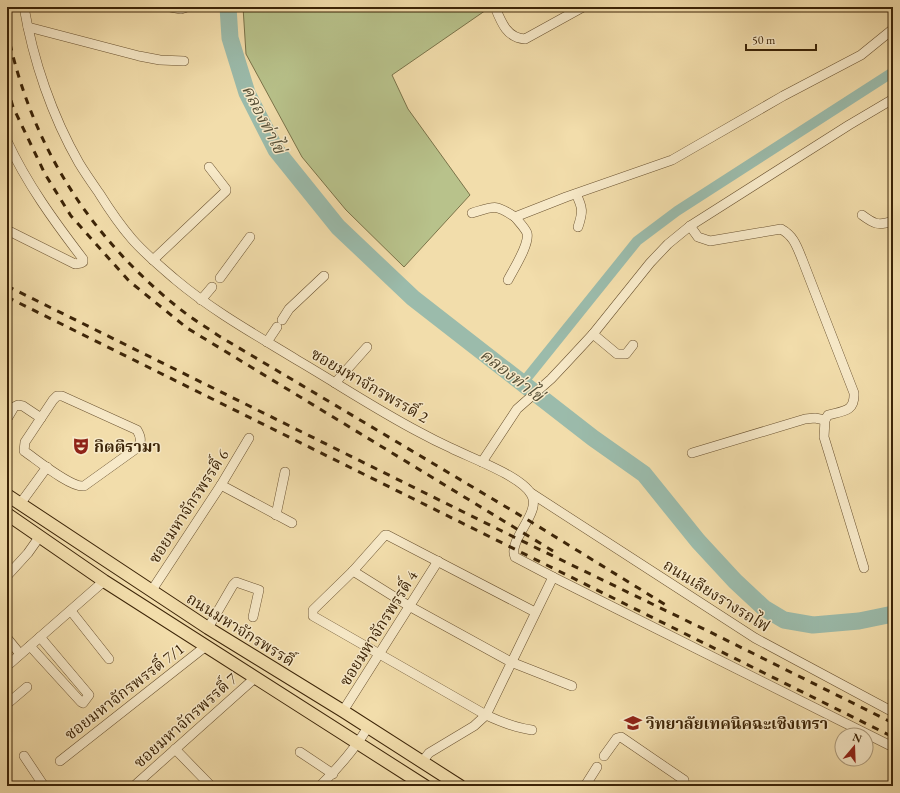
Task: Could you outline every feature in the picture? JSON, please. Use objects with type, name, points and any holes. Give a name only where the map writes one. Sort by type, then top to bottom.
[{"type":"main road","name":"ถนนมหาจักรพรรดิ์","points":[[7,495],[208,628],[343,711],[460,786]]},
{"type":"main road","name":"ถนนมหาจักรพรรดิ์","points":[[7,514],[104,581],[359,743],[419,784]]},
{"type":"street","name":"ซอยมหาจักรพรรดิ์ 2","points":[[24,7],[38,66],[55,112],[76,157],[114,218],[153,260],[201,300],[224,316],[419,432],[515,479],[531,493]]},
{"type":"street","points":[[170,7],[181,9],[187,7]]},
{"type":"street","points":[[495,7],[507,31],[514,37],[525,39],[582,7]]},
{"type":"street","points":[[28,27],[139,56],[160,60],[184,61]]},
{"type":"street","points":[[515,218],[576,194],[672,160],[783,96],[861,55],[893,29]]},
{"type":"street","points":[[482,462],[517,409],[551,379],[593,334],[650,263],[668,244],[690,226],[849,125],[893,101]]},
{"type":"street","points":[[7,141],[50,216],[83,259],[83,262],[75,264],[7,230]]},
{"type":"street","points":[[153,260],[226,192],[226,189],[209,167]]},
{"type":"street","points":[[576,194],[582,206],[582,213],[578,227]]},
{"type":"street","points":[[472,213],[494,206],[498,207],[515,218],[526,231],[526,243],[508,280]]},
{"type":"street","points":[[862,215],[872,222],[882,225],[893,221]]},
{"type":"street","points":[[690,226],[698,237],[710,241],[781,229],[793,238],[854,393],[855,399],[852,406],[847,410],[828,415],[824,420],[824,437],[864,568]]},
{"type":"street","points":[[220,278],[250,237]]},
{"type":"street","points":[[267,342],[290,309],[324,276]]},
{"type":"street","points":[[201,300],[212,287]]},
{"type":"street","points":[[593,334],[617,354],[626,354],[633,345]]},
{"type":"street","points":[[335,383],[367,347]]},
{"type":"street","points":[[59,396],[105,414],[137,430],[141,441],[138,448],[84,486],[77,485],[55,473],[24,451],[25,442],[41,418],[52,400],[59,396]]},
{"type":"street","points":[[7,419],[14,407],[18,405],[23,406],[41,418]]},
{"type":"street","points":[[692,452],[805,419],[815,418],[824,420]]},
{"type":"street","name":"ซอยมหาจักรพรรดิ์ 6","points":[[152,590],[221,485],[249,438]]},
{"type":"street","points":[[20,504],[46,467]]},
{"type":"street","points":[[276,515],[285,472]]},
{"type":"street","points":[[221,485],[292,523]]},
{"type":"street","points":[[531,493],[534,501],[528,520],[514,549],[515,557],[893,747]]},
{"type":"street","name":"ถนนเลียงรางรถไฟ","points":[[531,493],[756,638],[893,712]]},
{"type":"street","points":[[532,730],[505,724],[486,715],[378,654],[312,614],[313,610],[353,571],[386,535],[535,612]]},
{"type":"street","points":[[7,576],[28,553],[40,536]]},
{"type":"street","name":"ซอยมหาจักรพรรดิ์ 4","points":[[343,711],[438,561]]},
{"type":"street","points":[[353,571],[409,606],[511,662],[572,686]]},
{"type":"street","points":[[422,762],[429,753],[474,726],[486,715],[553,576]]},
{"type":"street","points":[[7,666],[104,581]]},
{"type":"street","points":[[208,628],[236,582],[259,590],[253,617]]},
{"type":"street","points":[[71,611],[109,659]]},
{"type":"street","points":[[30,646],[83,703],[89,695],[40,637]]},
{"type":"street","points":[[7,638],[20,654]]},
{"type":"street","name":"ซอยมหาจักรพรรดิ์ 7/1","points":[[60,761],[206,646]]},
{"type":"street","name":"ซอยมหาจักรพรรดิ์ 7","points":[[134,786],[256,677]]},
{"type":"street","points":[[7,704],[27,687]]},
{"type":"street","points":[[320,786],[333,774],[359,743],[368,727]]},
{"type":"street","points":[[604,756],[617,738],[621,737],[684,780],[685,786]]},
{"type":"street","points":[[175,749],[211,786]]},
{"type":"street","points":[[300,752],[333,774]]},
{"type":"street","points":[[24,756],[44,786]]},
{"type":"street","points":[[585,786],[597,767]]},
{"type":"green space","points":[[243,7],[489,8],[392,75],[408,109],[470,195],[404,267],[346,210],[302,157],[246,54]]},
{"type":"waterway","name":"คลองท่าไข่","points":[[228,7],[230,38],[247,93],[276,150],[338,227],[413,298],[593,438],[644,474],[698,541],[735,581],[764,608],[784,620],[813,625],[859,621],[893,614]]},
{"type":"waterway","points":[[522,384],[637,241],[677,211],[893,72]]},
{"type":"railway","points":[[7,30],[18,73],[32,114],[50,153],[71,190],[96,225],[123,257],[155,288],[189,316],[219,336],[528,520],[669,607]]},
{"type":"railway","points":[[7,87],[13,107],[45,174],[71,216],[129,281],[187,328],[553,551]]},
{"type":"railway","points":[[7,286],[893,723]]},
{"type":"railway","points":[[7,297],[893,737]]},
{"type":"place","name":"กิตติรามา","points":[[81,446]]},
{"type":"place","name":"วิทยาลัยเทคนิคฉะเชิงเทรา","points":[[633,723]]}]
